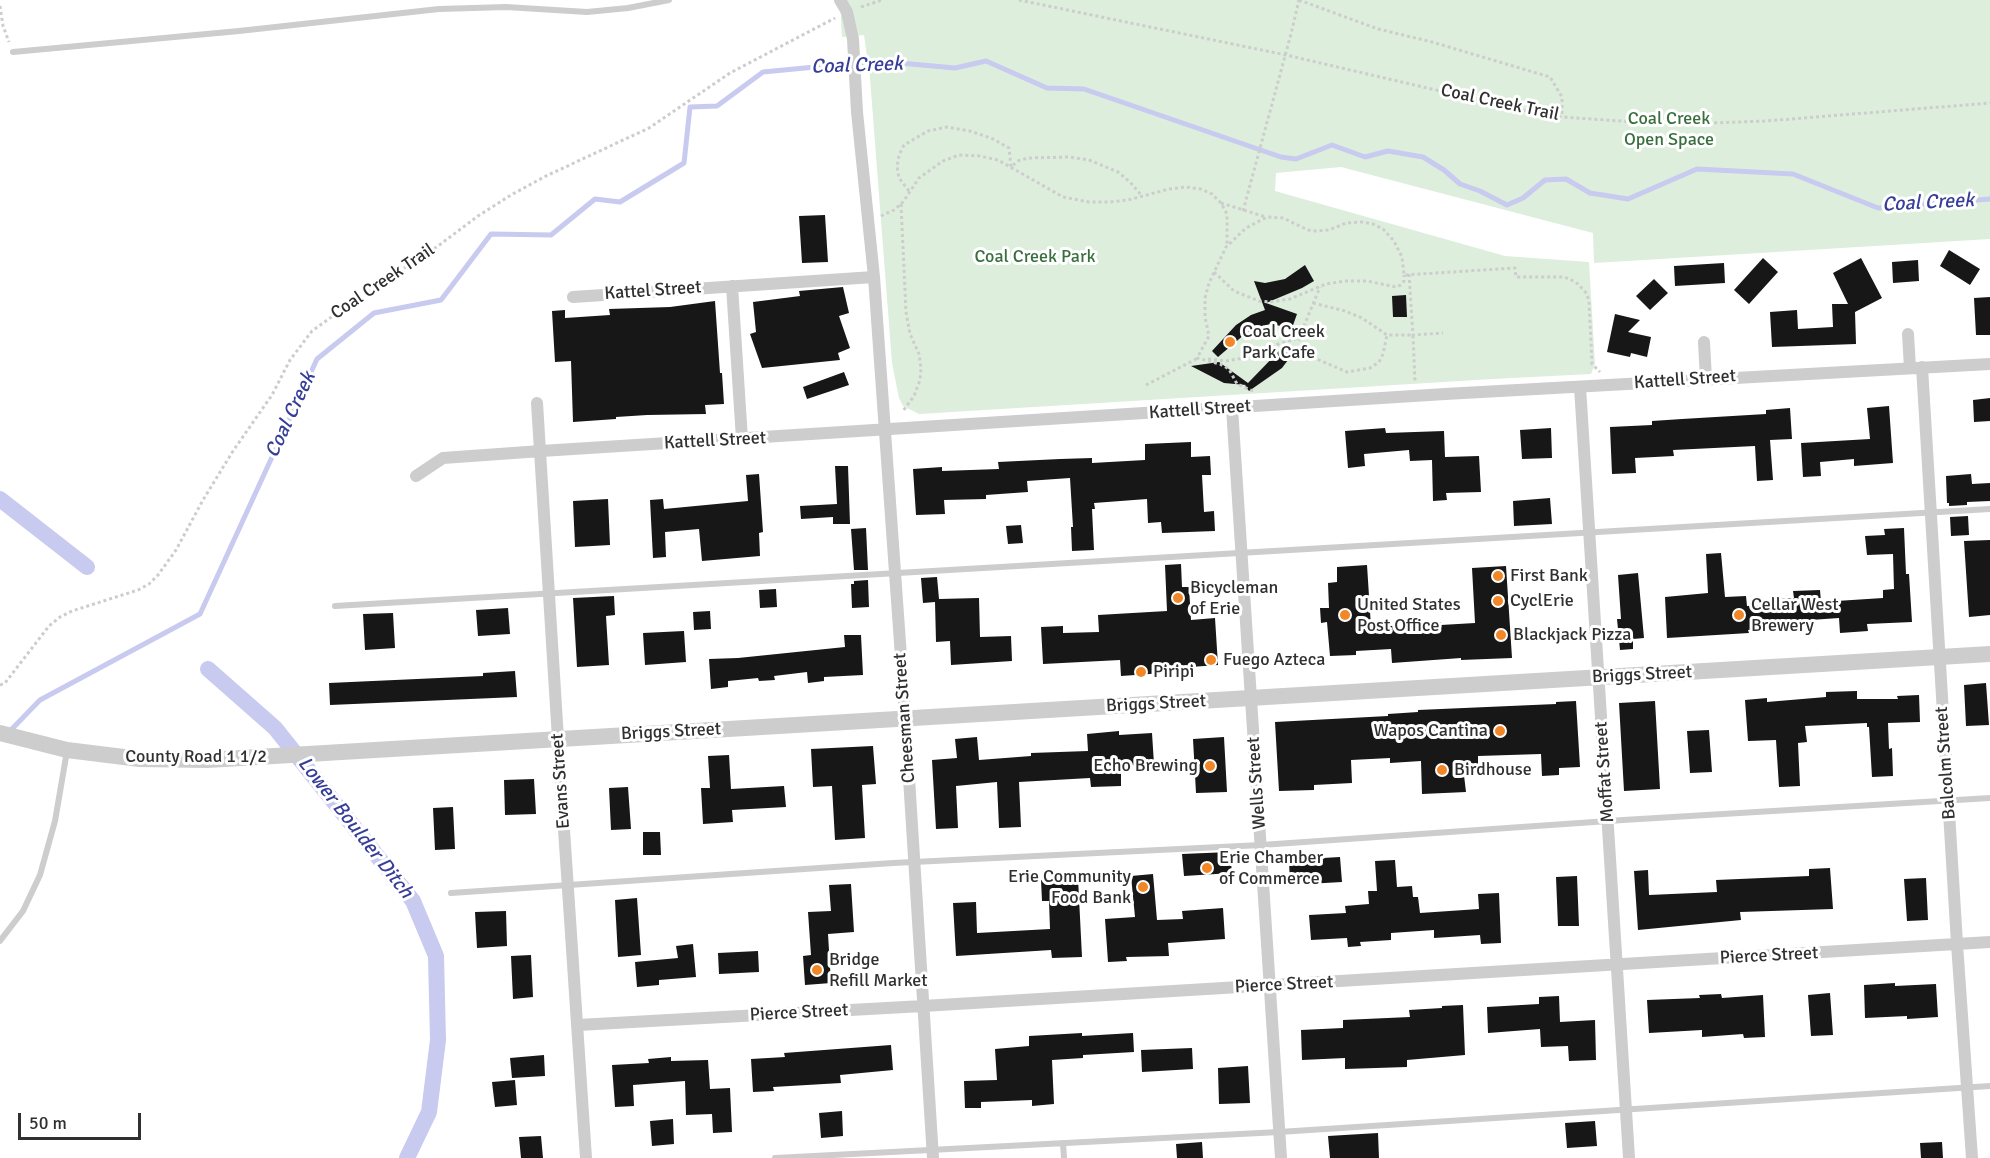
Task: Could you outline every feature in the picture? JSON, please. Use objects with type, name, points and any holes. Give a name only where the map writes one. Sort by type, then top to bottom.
[{"type":"street","name":"Cheesman Street","points":[[840,0],[847,12],[853,39],[857,112],[874,277],[905,718],[932,1154]]},
{"type":"street","name":"Kattel Street","points":[[573,297],[874,277]]},
{"type":"street","points":[[732,286],[742,439]]},
{"type":"street","name":"Balcolm Street","points":[[1908,334],[1916,367],[1930,513],[1972,1158]]},
{"type":"street","points":[[1704,342],[1706,379]]},
{"type":"street","name":"Kattell Street","points":[[416,476],[443,458],[541,451],[1706,379],[1990,364]]},
{"type":"street","name":"Moffat Street","points":[[1580,387],[1629,1158]]},
{"type":"street","name":"Evans Street","points":[[537,403],[586,1158]]},
{"type":"street","name":"Wells Street","points":[[1232,408],[1281,1158]]},
{"type":"street","name":"Briggs Street","points":[[323,754],[1990,654]]},
{"type":"street","name":"County Road 1 1/2","points":[[0,733],[67,750],[162,760],[323,754]]},
{"type":"street","name":"Pierce Street","points":[[578,1025],[1990,942]]},
{"type":"lane","points":[[13,52],[239,31],[439,9],[506,7],[587,12],[628,8],[669,0]]},
{"type":"lane","points":[[335,606],[1990,509]]},
{"type":"lane","points":[[0,940],[23,911],[40,875],[55,821],[67,750]]},
{"type":"lane","points":[[451,893],[914,862],[1260,845],[1990,798]]},
{"type":"lane","points":[[776,1158],[932,1154],[1063,1143],[1279,1132],[1990,1086]]},
{"type":"lane","points":[[1063,1143],[1064,1158]]},
{"type":"path","name":"Coal Creek Trail","points":[[0,684],[5,683],[49,626],[60,617],[138,590],[158,575],[176,550],[233,452],[272,395],[290,360],[312,331],[511,195],[546,176],[650,128],[730,73],[847,12],[882,0]]},
{"type":"path","name":"Coal Creek Trail","points":[[1019,0],[1286,55],[1530,112],[1562,117],[1650,123],[1710,123],[1766,121],[1990,103]]},
{"type":"path","points":[[1243,211],[1292,34],[1299,0],[1378,29],[1432,42],[1550,77],[1562,97],[1562,117]]},
{"type":"path","points":[[0,6],[3,26],[13,52]]},
{"type":"path","points":[[909,191],[900,178],[897,167],[899,155],[904,145],[928,131],[947,127],[970,131],[993,139],[1010,148],[1011,167]]},
{"type":"path","points":[[868,221],[894,210],[901,204],[919,178],[943,161],[959,156],[980,156],[998,160],[1063,197],[1089,202],[1128,200],[1141,195],[1186,187],[1201,189],[1212,194],[1227,214],[1227,248]]},
{"type":"path","points":[[1011,167],[1018,161],[1028,158],[1069,157],[1089,160],[1118,172],[1141,195]]},
{"type":"path","points":[[1214,272],[1234,291],[1259,301],[1279,302],[1326,284],[1345,280],[1367,281],[1396,287],[1404,281],[1402,257],[1394,241],[1383,229],[1373,224],[1346,223],[1329,230],[1308,230],[1283,218],[1267,217],[1221,203]]},
{"type":"path","points":[[901,204],[906,312],[910,334],[919,354],[921,368],[920,380],[914,396],[903,411]]},
{"type":"path","points":[[1146,385],[1165,377],[1197,358],[1209,336],[1205,317],[1205,298],[1214,272],[1227,248],[1246,228],[1267,217]]},
{"type":"path","points":[[1404,274],[1515,268],[1516,277],[1570,279],[1587,294],[1592,364],[1600,371],[1599,386]]},
{"type":"path","points":[[1409,274],[1415,382]]},
{"type":"path","points":[[1320,287],[1299,338],[1303,349],[1312,357],[1347,372],[1370,368],[1383,354],[1387,335]]},
{"type":"path","points":[[1313,303],[1362,318],[1387,335],[1443,333]]},
{"type":"path","points":[[1197,358],[1226,361],[1246,358],[1275,345],[1299,338]]},
{"type":"path","points":[[1197,358],[1220,364],[1229,369],[1237,384],[1253,391]]},
{"type":"green space","points":[[840,0],[1990,0],[1990,239],[1594,263],[1593,233],[1341,167],[1276,173],[1275,191],[1505,256],[1589,262],[1595,364],[1591,374],[919,414],[903,406],[899,398],[892,363],[870,78],[864,35],[842,37]]},
{"type":"building","points":[[825,215],[828,262],[802,263],[799,216]]},
{"type":"building","points":[[1949,250],[1980,269],[1970,285],[1940,266]]},
{"type":"building","points":[[1763,258],[1778,272],[1749,304],[1734,290]]},
{"type":"building","points":[[1861,258],[1882,298],[1855,312],[1856,344],[1772,347],[1770,312],[1797,310],[1798,329],[1833,327],[1832,304],[1848,304],[1833,273]]},
{"type":"building","points":[[1918,260],[1919,281],[1893,283],[1892,262]]},
{"type":"building","points":[[1724,263],[1725,283],[1675,286],[1674,266]]},
{"type":"building","points":[[1305,265],[1314,281],[1266,303],[1297,314],[1292,328],[1270,324],[1256,328],[1245,334],[1218,357],[1212,351],[1236,325],[1251,315],[1265,310],[1254,281],[1265,283],[1285,279]]},
{"type":"building","points":[[1654,279],[1668,293],[1650,310],[1636,296]]},
{"type":"building","points":[[843,287],[849,313],[839,316],[850,348],[838,353],[840,360],[762,368],[750,334],[756,332],[753,302],[800,296],[799,291]]},
{"type":"building","points":[[1406,295],[1407,317],[1393,317],[1392,296]]},
{"type":"building","points":[[1990,297],[1990,335],[1976,335],[1974,298]]},
{"type":"building","points":[[715,301],[724,404],[705,405],[706,414],[647,415],[573,422],[571,361],[555,362],[552,311],[565,310],[565,318],[610,315],[609,309],[670,307]]},
{"type":"building","points":[[1615,314],[1640,320],[1628,332],[1651,337],[1647,357],[1631,353],[1630,357],[1607,352]]},
{"type":"building","points":[[1297,348],[1282,368],[1249,391],[1246,385],[1224,383],[1191,366],[1219,362],[1248,383],[1279,351]]},
{"type":"building","points":[[844,372],[849,385],[807,399],[803,387]]},
{"type":"building","points":[[1990,398],[1990,421],[1974,422],[1973,400]]},
{"type":"building","points":[[1889,406],[1893,463],[1854,466],[1854,459],[1820,462],[1821,476],[1803,477],[1801,443],[1870,439],[1867,408]]},
{"type":"building","points":[[1790,408],[1792,439],[1770,440],[1773,480],[1757,481],[1755,446],[1673,450],[1674,456],[1635,458],[1636,473],[1612,474],[1610,427],[1652,425],[1652,421],[1766,414],[1766,410]]},
{"type":"building","points":[[1385,428],[1386,433],[1444,431],[1445,457],[1479,456],[1481,492],[1446,493],[1447,500],[1433,501],[1432,460],[1410,461],[1409,450],[1364,454],[1365,466],[1348,468],[1345,431]]},
{"type":"building","points":[[1551,428],[1552,458],[1522,459],[1520,430]]},
{"type":"building","points":[[1191,442],[1191,457],[1210,456],[1211,475],[1202,475],[1204,512],[1214,511],[1215,531],[1162,533],[1161,522],[1148,523],[1147,499],[1094,503],[1095,509],[1092,509],[1094,550],[1072,551],[1070,478],[1027,481],[1028,492],[986,495],[986,499],[944,500],[945,514],[916,515],[913,469],[942,467],[942,471],[999,469],[998,462],[1060,459],[1092,458],[1092,463],[1145,460],[1145,444]]},
{"type":"building","points":[[835,466],[848,466],[850,524],[833,524],[833,517],[801,519],[800,506],[837,504]]},
{"type":"building","points":[[759,474],[763,532],[759,533],[760,556],[702,561],[699,529],[665,532],[666,557],[653,558],[650,500],[663,499],[664,509],[748,501],[746,475]]},
{"type":"building","points":[[1971,474],[1972,484],[1990,483],[1990,501],[1949,506],[1946,476]]},
{"type":"building","points":[[1550,498],[1552,524],[1514,526],[1513,501]]},
{"type":"building","points":[[608,499],[610,545],[575,547],[573,501]]},
{"type":"building","points":[[1968,516],[1969,535],[1951,536],[1950,517]]},
{"type":"building","points":[[1021,525],[1023,543],[1008,544],[1006,526]]},
{"type":"building","points":[[866,528],[868,570],[854,570],[851,529]]},
{"type":"building","points":[[1904,528],[1906,574],[1909,574],[1912,622],[1867,624],[1868,631],[1840,633],[1839,618],[1767,623],[1767,628],[1748,630],[1749,633],[1667,638],[1665,597],[1708,593],[1706,554],[1721,553],[1725,597],[1746,596],[1747,606],[1777,604],[1776,599],[1794,598],[1793,591],[1820,590],[1821,602],[1883,598],[1883,590],[1894,589],[1893,554],[1867,555],[1865,536],[1885,535],[1884,529]]},
{"type":"building","points":[[1990,540],[1990,615],[1969,617],[1964,541]]},
{"type":"building","points":[[1181,564],[1182,587],[1189,587],[1191,620],[1215,618],[1218,665],[1163,669],[1164,673],[1121,676],[1120,660],[1043,664],[1041,627],[1063,626],[1063,633],[1099,632],[1098,615],[1167,611],[1165,565]]},
{"type":"building","points":[[1367,565],[1371,627],[1441,622],[1441,625],[1475,623],[1472,568],[1506,566],[1512,658],[1461,660],[1461,658],[1392,663],[1391,649],[1356,651],[1356,655],[1330,656],[1327,622],[1321,623],[1320,608],[1329,608],[1328,583],[1337,582],[1337,567]]},
{"type":"building","points":[[1638,573],[1644,638],[1633,639],[1633,649],[1620,650],[1617,619],[1621,619],[1618,575]]},
{"type":"building","points":[[937,577],[939,599],[979,598],[980,637],[1011,636],[1012,661],[951,665],[950,641],[936,642],[935,602],[923,603],[921,578]]},
{"type":"building","points":[[868,580],[869,607],[852,608],[851,584],[854,584],[854,581]]},
{"type":"building","points":[[776,589],[777,607],[760,608],[759,590]]},
{"type":"building","points":[[614,596],[615,615],[606,616],[609,665],[577,667],[573,598]]},
{"type":"building","points":[[508,608],[510,634],[478,636],[476,610]]},
{"type":"building","points":[[710,611],[711,629],[694,630],[693,612]]},
{"type":"building","points":[[393,613],[395,648],[365,650],[363,614]]},
{"type":"building","points":[[684,631],[686,662],[645,665],[643,633]]},
{"type":"building","points":[[844,635],[861,635],[863,675],[824,677],[824,681],[808,683],[807,672],[774,676],[775,680],[759,681],[758,678],[728,681],[728,687],[711,689],[709,659],[845,647]]},
{"type":"building","points":[[515,671],[517,697],[330,705],[329,683],[483,676],[483,673]]},
{"type":"building","points":[[1986,683],[1989,725],[1966,726],[1964,685]]},
{"type":"building","points":[[1857,691],[1857,699],[1898,699],[1897,696],[1919,695],[1920,722],[1888,723],[1893,776],[1872,777],[1867,723],[1805,726],[1807,742],[1798,743],[1800,786],[1779,787],[1776,740],[1748,741],[1745,700],[1767,698],[1767,702],[1826,697],[1826,692]]},
{"type":"building","points":[[1576,701],[1580,767],[1559,768],[1559,775],[1542,776],[1541,754],[1478,756],[1478,766],[1463,767],[1466,792],[1422,794],[1421,761],[1390,763],[1390,758],[1351,760],[1352,783],[1314,785],[1314,790],[1279,791],[1275,722],[1388,716],[1388,714],[1418,712],[1418,710],[1556,704],[1556,702]]},
{"type":"building","points":[[1655,701],[1660,789],[1624,791],[1619,703]]},
{"type":"building","points":[[1709,730],[1712,772],[1690,773],[1687,731]]},
{"type":"building","points":[[1119,731],[1119,735],[1152,733],[1154,764],[1121,766],[1121,786],[1091,787],[1090,778],[1019,782],[1021,827],[999,828],[997,782],[956,786],[958,828],[936,829],[932,760],[957,758],[955,739],[977,737],[979,760],[1031,756],[1031,753],[1088,751],[1087,734]]},
{"type":"building","name":"Echo Brewing","points":[[1224,737],[1227,792],[1196,793],[1193,739]]},
{"type":"building","points":[[873,746],[876,784],[862,785],[865,838],[835,840],[832,786],[813,787],[811,749]]},
{"type":"building","points":[[729,755],[731,789],[784,786],[786,807],[732,810],[733,822],[703,824],[701,788],[710,788],[708,756]]},
{"type":"building","points":[[534,779],[536,814],[505,815],[504,780]]},
{"type":"building","points":[[628,787],[631,829],[611,830],[609,788]]},
{"type":"building","points":[[453,807],[455,849],[435,850],[433,808]]},
{"type":"building","points":[[643,832],[660,832],[661,855],[643,855]]},
{"type":"building","name":"Erie Chamber of Commerce","points":[[1230,852],[1232,873],[1184,876],[1182,854]]},
{"type":"building","points":[[1340,857],[1342,882],[1290,885],[1289,860]]},
{"type":"building","points":[[1395,860],[1397,887],[1412,886],[1413,897],[1418,897],[1420,913],[1479,909],[1478,894],[1499,893],[1501,943],[1481,944],[1480,935],[1434,938],[1434,930],[1391,933],[1391,940],[1360,942],[1361,946],[1348,947],[1347,938],[1311,940],[1309,915],[1346,913],[1345,906],[1369,904],[1368,891],[1377,891],[1375,861]]},
{"type":"building","points":[[1830,868],[1833,909],[1740,912],[1741,920],[1638,930],[1634,871],[1648,870],[1649,895],[1717,892],[1716,880],[1809,876],[1809,869]]},
{"type":"building","points":[[1153,874],[1157,920],[1183,919],[1182,911],[1223,908],[1225,939],[1168,943],[1169,956],[1126,957],[1127,961],[1108,962],[1105,919],[1135,917],[1131,876]]},
{"type":"building","points":[[1577,876],[1579,926],[1558,926],[1556,877]]},
{"type":"building","points":[[1078,878],[1082,957],[1052,958],[1051,950],[956,956],[953,903],[976,902],[977,933],[1050,929],[1049,901],[1042,901],[1041,880]]},
{"type":"building","points":[[1926,878],[1928,920],[1907,921],[1904,879]]},
{"type":"building","points":[[851,884],[854,932],[828,934],[831,983],[805,985],[803,956],[811,955],[808,912],[831,911],[829,885]]},
{"type":"building","points":[[637,898],[641,955],[618,957],[615,900]]},
{"type":"building","points":[[506,911],[507,946],[477,948],[475,912]]},
{"type":"building","points":[[693,944],[696,977],[659,980],[659,985],[637,987],[635,962],[678,958],[676,946]]},
{"type":"building","points":[[758,951],[759,972],[719,974],[718,953]]},
{"type":"building","points":[[531,955],[533,997],[513,999],[511,956]]},
{"type":"building","points":[[1895,983],[1895,986],[1936,984],[1938,1017],[1865,1018],[1864,985]]},
{"type":"building","points":[[1830,993],[1833,1035],[1811,1036],[1808,995]]},
{"type":"building","points":[[1721,994],[1722,998],[1763,995],[1765,1037],[1744,1038],[1743,1034],[1702,1037],[1702,1030],[1649,1033],[1647,1000],[1700,998],[1699,995]]},
{"type":"building","points":[[1559,996],[1560,1022],[1595,1020],[1596,1060],[1569,1061],[1568,1046],[1541,1047],[1540,1029],[1488,1033],[1487,1007],[1539,1004],[1539,997]]},
{"type":"building","points":[[1463,1005],[1465,1055],[1407,1060],[1407,1067],[1345,1069],[1345,1058],[1302,1060],[1301,1030],[1343,1028],[1343,1020],[1410,1017],[1409,1010]]},
{"type":"building","points":[[1082,1033],[1082,1036],[1133,1033],[1134,1052],[1083,1055],[1083,1058],[1052,1060],[1054,1104],[1032,1106],[1032,1100],[981,1102],[981,1108],[965,1108],[964,1081],[997,1080],[995,1049],[1029,1046],[1029,1036]]},
{"type":"building","points":[[891,1045],[893,1070],[840,1075],[841,1083],[773,1087],[774,1091],[753,1092],[751,1059],[785,1057],[784,1053]]},
{"type":"building","points":[[1192,1048],[1193,1069],[1142,1072],[1141,1050]]},
{"type":"building","points":[[544,1055],[545,1076],[512,1078],[510,1058]]},
{"type":"building","points":[[671,1057],[671,1061],[708,1060],[710,1089],[730,1088],[732,1132],[713,1133],[712,1114],[686,1115],[685,1081],[633,1085],[634,1106],[615,1107],[612,1065],[649,1063],[648,1059]]},
{"type":"building","points":[[1248,1066],[1250,1103],[1219,1104],[1218,1068]]},
{"type":"building","points":[[515,1080],[517,1105],[495,1107],[492,1082]]},
{"type":"building","points":[[842,1111],[843,1136],[821,1138],[819,1113]]},
{"type":"building","points":[[673,1119],[674,1144],[652,1146],[650,1121]]},
{"type":"building","points":[[1595,1121],[1597,1146],[1567,1148],[1565,1123]]},
{"type":"building","points":[[1378,1133],[1379,1158],[1330,1158],[1328,1136]]},
{"type":"building","points":[[541,1136],[543,1158],[521,1158],[519,1137]]},
{"type":"building","points":[[1202,1142],[1203,1158],[1177,1158],[1176,1144]]},
{"type":"building","points":[[1942,1142],[1943,1158],[1921,1158],[1920,1143]]},
{"type":"waterway","name":"Coal Creek","points":[[9,732],[40,700],[200,614],[317,359],[374,313],[441,300],[491,234],[551,235],[595,199],[620,202],[684,163],[690,107],[717,106],[763,72],[878,61],[955,68],[986,61],[1047,88],[1084,89],[1281,157],[1296,159],[1332,145],[1365,157],[1388,151],[1423,157],[1444,170],[1460,184],[1507,205],[1523,198],[1545,180],[1566,179],[1590,193],[1628,199],[1697,169],[1793,174],[1878,208],[1990,199]]},
{"type":"waterway","name":"Lower Boulder Ditch","points":[[0,499],[87,567]]},
{"type":"waterway","name":"Lower Boulder Ditch","points":[[208,669],[275,728],[413,901],[436,956],[438,1040],[429,1112],[407,1158]]},
{"type":"place","name":"Coal Creek Park Cafe","points":[[1230,342]]},
{"type":"place","name":"First Bank","points":[[1498,576]]},
{"type":"place","name":"Bicycleman of Erie","points":[[1178,598]]},
{"type":"place","name":"CyclErie","points":[[1498,601]]},
{"type":"place","name":"United States Post Office","points":[[1345,615]]},
{"type":"place","name":"Cellar West Brewery","points":[[1739,615]]},
{"type":"place","name":"Blackjack Pizza","points":[[1501,635]]},
{"type":"place","name":"Fuego Azteca","points":[[1211,660]]},
{"type":"place","name":"Piripi","points":[[1141,672]]},
{"type":"place","name":"Wapos Cantina","points":[[1500,731]]},
{"type":"place","name":"Echo Brewing","points":[[1210,766]]},
{"type":"place","name":"Birdhouse","points":[[1442,770]]},
{"type":"place","name":"Erie Chamber of Commerce","points":[[1207,868]]},
{"type":"place","name":"Erie Community Food Bank","points":[[1143,887]]},
{"type":"place","name":"Bridge Refill Market","points":[[817,970]]},
{"type":"park label","name":"Coal Creek Open Space","points":[[1669,129]]},
{"type":"park label","name":"Coal Creek Park","points":[[1035,257]]}]
